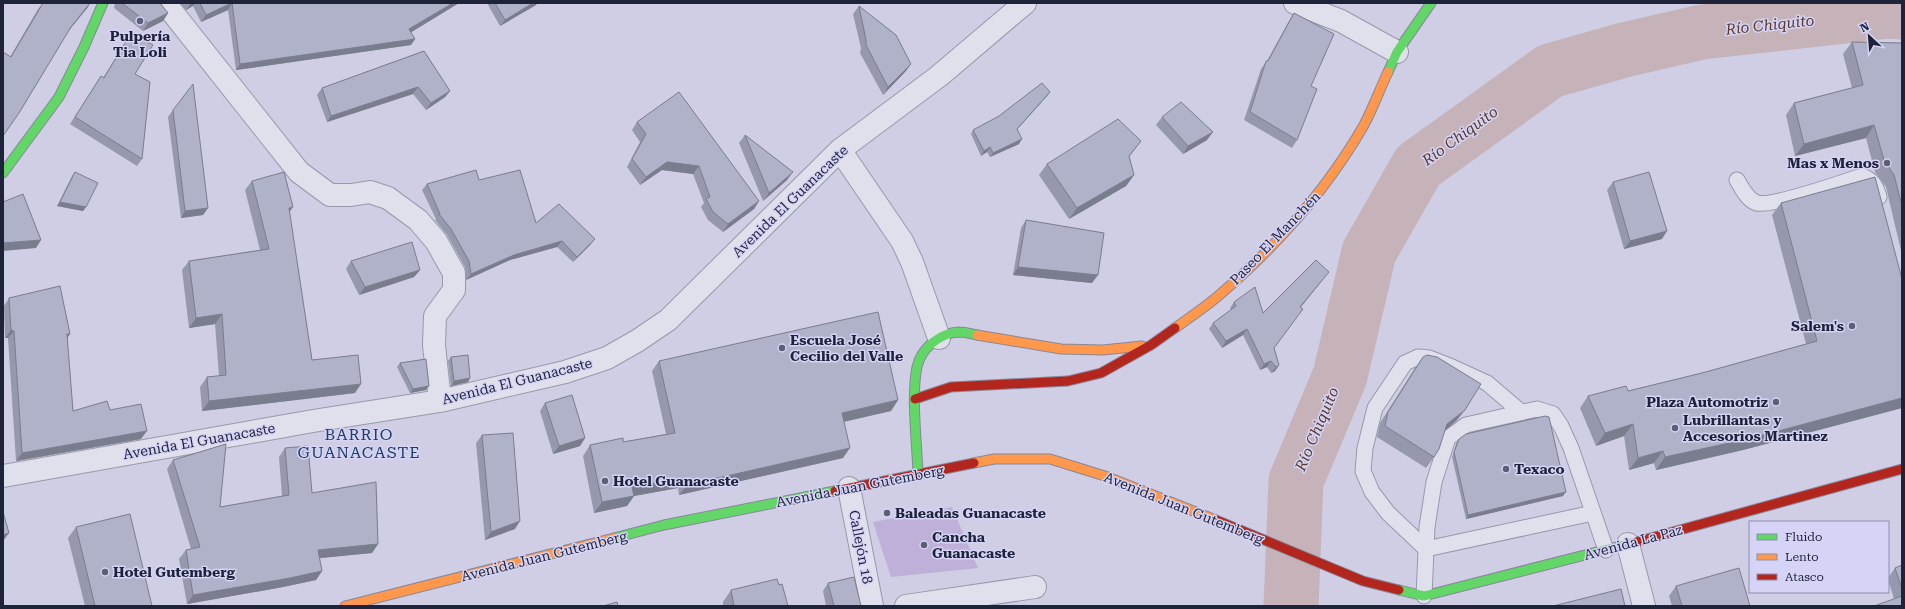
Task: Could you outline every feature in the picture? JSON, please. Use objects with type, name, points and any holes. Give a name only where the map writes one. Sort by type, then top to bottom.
[{"type":"main road","points":[[3,173],[8,170],[59,97],[84,47],[103,3]]},
{"type":"main road","name":"Paseo El Manchén","points":[[915,399],[951,387],[1034,384],[1068,381],[1101,373],[1151,345],[1216,298],[1262,256],[1297,219],[1323,187],[1364,124],[1396,52],[1432,3]]},
{"type":"main road","points":[[918,474],[915,399],[917,366],[927,347],[939,338],[960,332],[1061,349],[1096,350],[1151,345]]},
{"type":"main road","name":"Avenida Juan Gutemberg","points":[[345,606],[664,526],[994,459],[1050,459],[1108,477],[1363,581]]},
{"type":"main road","name":"Avenida La Paz","points":[[1363,581],[1424,596],[1606,550],[1902,469]]},
{"type":"street","points":[[166,3],[299,172],[330,195],[351,195],[370,192],[388,198],[418,220],[436,241],[454,273],[454,290],[435,316],[434,345],[440,401]]},
{"type":"street","name":"Avenida El Guanacaste","points":[[3,476],[313,421],[440,401],[565,372],[607,358],[637,341],[668,320],[840,150],[938,76],[1025,3]]},
{"type":"street","points":[[1295,3],[1341,21],[1396,52]]},
{"type":"street","points":[[840,150],[902,241],[912,262],[939,338]]},
{"type":"street","name":"Callejón 18","points":[[849,488],[872,606]]},
{"type":"street","points":[[1628,544],[1644,606]]},
{"type":"street","points":[[906,606],[1035,588]]},
{"type":"lane","points":[[1737,180],[1749,198],[1757,203],[1773,203],[1862,176],[1870,179],[1877,189],[1883,212]]},
{"type":"lane","points":[[1426,549],[1388,513],[1372,492],[1363,471],[1365,448],[1375,408],[1405,363],[1418,357],[1429,358],[1452,367],[1487,383],[1521,412]]},
{"type":"lane","points":[[1424,596],[1427,527],[1434,482],[1448,438],[1466,425],[1537,409],[1553,414],[1561,426],[1571,448],[1606,550]]},
{"type":"lane","points":[[1426,549],[1593,513]]},
{"type":"shaded area","name":"Cancha Guanacaste","points":[[952,507],[978,568],[891,577],[873,522]]},
{"type":"building","points":[[43,3],[90,3],[71,27],[19,113],[3,136],[3,52],[11,57]]},
{"type":"building","name":"Pulpería Tia Loli","points":[[122,3],[160,3],[168,13],[148,23]]},
{"type":"building","points":[[200,3],[232,3],[206,15]]},
{"type":"building","points":[[232,3],[453,3],[409,29],[415,39],[240,64]]},
{"type":"building","points":[[495,3],[533,3],[505,20]]},
{"type":"building","points":[[859,6],[896,35],[911,64],[888,87],[866,45]]},
{"type":"building","points":[[1294,13],[1334,34],[1311,86],[1317,89],[1297,140],[1250,112],[1266,61],[1268,61]]},
{"type":"building","points":[[131,33],[153,45],[135,74],[150,82],[142,159],[75,117],[101,76],[104,78]]},
{"type":"building","points":[[1852,42],[1902,43],[1902,206],[1894,175],[1884,160],[1874,125],[1804,144],[1794,103],[1863,85]]},
{"type":"building","points":[[424,51],[450,91],[431,103],[418,87],[331,116],[322,88]]},
{"type":"building","points":[[1042,83],[1050,92],[1017,129],[1022,139],[993,153],[990,147],[984,151],[973,130],[999,116]]},
{"type":"building","points":[[193,84],[208,208],[185,211],[173,110]]},
{"type":"building","points":[[679,92],[759,201],[728,224],[713,212],[706,199],[710,197],[699,166],[667,162],[646,177],[632,159],[646,134],[637,122]]},
{"type":"building","points":[[1181,102],[1213,132],[1188,146],[1162,117]]},
{"type":"building","points":[[1118,119],[1141,141],[1129,156],[1134,175],[1077,208],[1047,164]]},
{"type":"building","points":[[745,135],[793,172],[769,193]]},
{"type":"building","points":[[476,170],[479,180],[520,170],[536,223],[559,204],[595,239],[577,257],[562,241],[514,255],[471,274],[469,261],[451,229],[439,214],[427,184]]},
{"type":"building","points":[[75,172],[98,183],[86,207],[60,202]]},
{"type":"building","points":[[284,172],[293,207],[289,208],[312,360],[358,355],[361,384],[209,401],[207,377],[226,375],[222,314],[196,318],[189,261],[269,249],[252,181]]},
{"type":"building","points":[[1649,172],[1667,231],[1630,241],[1613,182]]},
{"type":"building","points":[[1875,177],[1902,279],[1902,398],[1752,438],[1665,457],[1663,451],[1638,458],[1633,424],[1605,433],[1588,396],[1626,386],[1628,391],[1702,373],[1817,341],[1781,203]]},
{"type":"building","points":[[23,194],[41,240],[3,243],[3,202]]},
{"type":"building","points":[[1026,220],[1104,233],[1098,275],[1018,267]]},
{"type":"building","points":[[412,242],[420,270],[365,287],[351,261]]},
{"type":"building","points":[[1316,260],[1329,272],[1300,307],[1303,309],[1274,348],[1279,365],[1276,367],[1271,361],[1264,364],[1247,329],[1226,341],[1213,323],[1236,306],[1234,302],[1255,287],[1263,313]]},
{"type":"building","points":[[60,286],[70,334],[67,334],[73,411],[107,401],[110,410],[141,404],[147,431],[22,453],[14,331],[11,330],[9,298]]},
{"type":"building","points":[[878,312],[898,400],[842,413],[850,448],[687,485],[685,478],[632,487],[634,496],[602,502],[590,445],[623,438],[623,442],[675,433],[659,361]]},
{"type":"building","points":[[468,355],[470,378],[454,381],[451,357]]},
{"type":"building","points":[[1427,355],[1437,357],[1481,384],[1465,410],[1447,424],[1439,449],[1434,457],[1385,426],[1388,412],[1423,357]]},
{"type":"building","points":[[426,359],[429,386],[413,389],[400,363]]},
{"type":"building","points":[[572,395],[585,438],[559,446],[545,403]]},
{"type":"building","name":"Texaco","points":[[1545,416],[1549,417],[1566,492],[1468,515],[1454,452],[1459,439],[1466,434]]},
{"type":"building","points":[[513,433],[520,521],[491,532],[482,435]]},
{"type":"building","points":[[226,444],[220,507],[289,495],[285,448],[308,446],[312,493],[376,482],[378,544],[318,550],[322,571],[193,595],[186,550],[200,547],[173,460]]},
{"type":"building","points":[[3,512],[9,533],[3,535]]},
{"type":"building","name":"Hotel Gutemberg","points":[[130,514],[152,606],[95,606],[76,527]]},
{"type":"building","points":[[1902,565],[1902,589],[1895,568]]},
{"type":"building","points":[[1739,568],[1750,606],[1682,606],[1676,586]]},
{"type":"building","points":[[854,577],[861,606],[834,606],[828,583]]},
{"type":"building","points":[[777,579],[779,585],[782,584],[788,606],[734,606],[731,590]]},
{"type":"building","points":[[1621,589],[1625,606],[1553,606]]},
{"type":"building","points":[[1902,596],[1902,606],[1874,606]]},
{"type":"building","points":[[617,602],[618,606],[603,606]]},
{"type":"waterway","points":[[1889,11],[1891,3]]},
{"type":"waterway","name":"Río Chiquito","points":[[1291,606],[1296,481],[1340,376],[1369,252],[1418,166],[1550,71],[1624,50],[1702,32],[1889,11],[1902,12]]},
{"type":"traffic: fast","points":[[3,173],[59,97],[84,47],[103,3]]},
{"type":"traffic: fast","points":[[1388,72],[1397,52],[1431,3]]},
{"type":"traffic: fast","points":[[918,474],[914,392],[919,360],[932,343],[945,335],[959,332],[977,335]]},
{"type":"traffic: fast","points":[[614,538],[664,525],[835,491]]},
{"type":"traffic: fast","points":[[1399,590],[1424,596],[1636,542]]},
{"type":"traffic: slow","points":[[1175,328],[1212,301],[1259,259],[1316,196],[1333,173],[1364,125],[1388,72]]},
{"type":"traffic: slow","points":[[977,335],[1061,349],[1103,350],[1142,346]]},
{"type":"traffic: slow","points":[[974,463],[994,459],[1050,459],[1108,477],[1216,520]]},
{"type":"traffic: slow","points":[[345,606],[614,538]]},
{"type":"traffic: jam","points":[[915,399],[951,387],[1068,381],[1101,373],[1151,345],[1175,328]]},
{"type":"traffic: jam","points":[[835,491],[974,463]]},
{"type":"traffic: jam","points":[[1636,542],[1902,469]]},
{"type":"traffic: jam","points":[[1216,520],[1363,581],[1399,590]]},
{"type":"place","name":"Pulpería Tia Loli","points":[[140,21]]},
{"type":"place","name":"Mas x Menos","points":[[1887,163]]},
{"type":"place","name":"Salem's","points":[[1852,326]]},
{"type":"place","name":"Escuela José Cecilio del Valle","points":[[782,348]]},
{"type":"place","name":"Plaza Automotriz","points":[[1776,402]]},
{"type":"place","name":"Lubrillantas y Accesorios Martinez","points":[[1675,428]]},
{"type":"place","name":"Texaco","points":[[1506,469]]},
{"type":"place","name":"Hotel Guanacaste","points":[[605,481]]},
{"type":"place","name":"Baleadas Guanacaste","points":[[887,513]]},
{"type":"place","name":"Cancha Guanacaste","points":[[924,545]]},
{"type":"place","name":"Hotel Gutemberg","points":[[105,572]]},
{"type":"district","name":"BARRIO GUANACASTE","points":[[359,443]]}]
